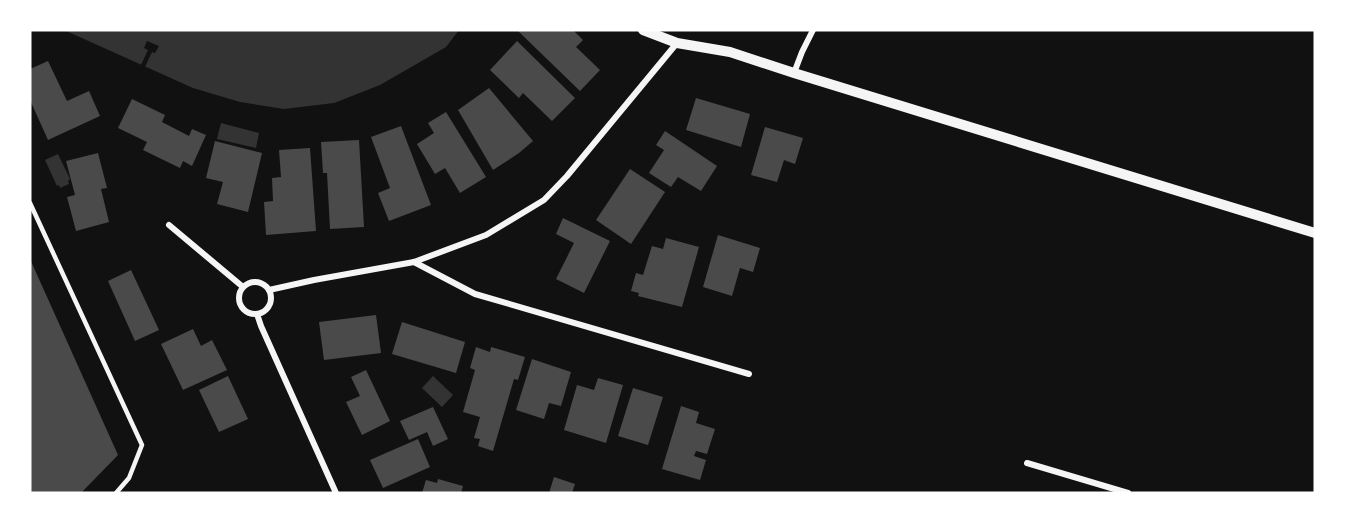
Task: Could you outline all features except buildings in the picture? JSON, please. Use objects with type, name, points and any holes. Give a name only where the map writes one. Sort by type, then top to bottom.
[{"type":"street","points":[[643,30],[676,43],[730,52],[794,74],[1315,233]]},
{"type":"street","points":[[794,74],[801,52],[813,30]]},
{"type":"street","points":[[269,290],[414,262],[486,235],[544,200],[567,176],[676,43]]},
{"type":"street","points":[[169,225],[243,287]]},
{"type":"street","points":[[414,262],[475,294],[749,374]]},
{"type":"street","points":[[257,282],[269,290],[270,305],[265,311],[257,314],[243,309],[240,302],[243,287],[257,282]]},
{"type":"street","points":[[257,314],[336,493]]},
{"type":"street","points":[[1027,463],[1128,493]]},
{"type":"lane","points":[[30,203],[142,445],[129,478],[116,493]]},
{"type":"shaded area","points":[[64,30],[459,30],[446,47],[380,85],[334,103],[284,109],[240,102],[193,88]]},
{"type":"shaded area","points":[[221,123],[259,133],[256,148],[217,139]]},
{"type":"shaded area","points":[[58,154],[70,179],[69,184],[60,188],[45,160]]},
{"type":"shaded area","points":[[433,376],[453,395],[442,407],[422,388]]},
{"type":"pier","points":[[147,41],[159,46],[155,53],[152,52],[144,69],[140,67],[148,50],[144,48]]}]
